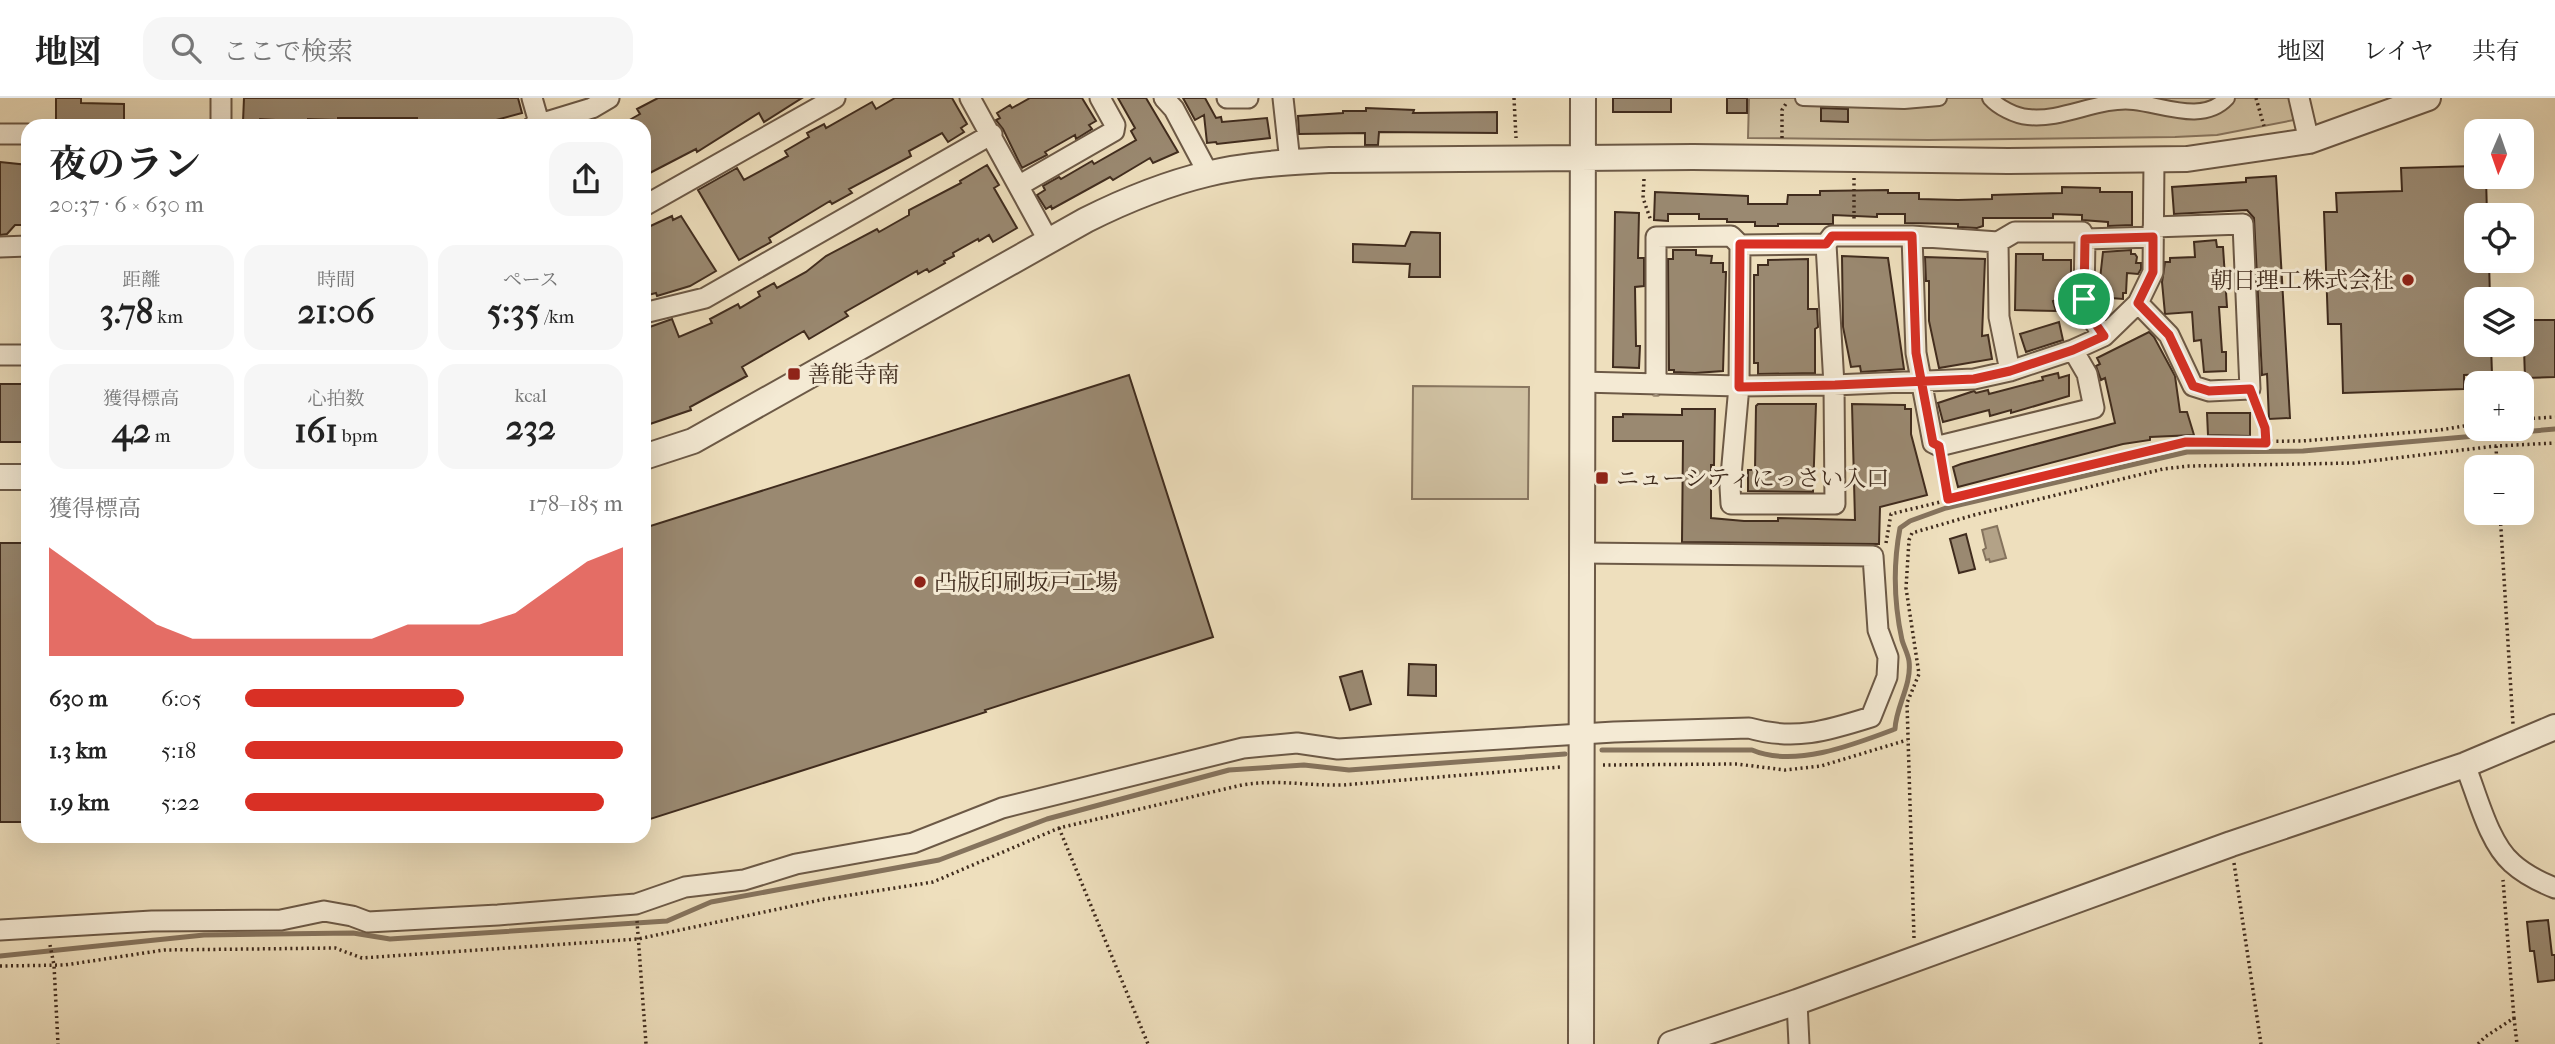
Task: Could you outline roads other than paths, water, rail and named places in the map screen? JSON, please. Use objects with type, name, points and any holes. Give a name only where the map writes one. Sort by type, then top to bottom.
[{"type":"street","points":[[221,98],[221,119]]},
{"type":"street","points":[[532,98],[536,119]]},
{"type":"street","points":[[556,119],[592,108],[609,98]]},
{"type":"street","points":[[651,202],[835,98]]},
{"type":"street","points":[[1020,185],[1114,131],[1115,125],[1100,98]]},
{"type":"street","points":[[1164,98],[1174,109],[1208,173]]},
{"type":"street","points":[[1227,98],[1248,98]]},
{"type":"street","points":[[1283,98],[1290,162]]},
{"type":"street","points":[[1581,1044],[1583,98]]},
{"type":"street","points":[[1803,98],[1904,102],[1939,98]]},
{"type":"street","points":[[1990,98],[2003,108],[2026,117],[2046,117],[2083,107],[2132,101],[2188,112],[2209,108],[2227,98]]},
{"type":"street","points":[[2298,98],[2309,141]]},
{"type":"street","points":[[651,455],[693,441],[1048,240],[1121,202],[1208,173],[1290,162],[1331,160],[2187,159],[2309,141],[2428,98]]},
{"type":"street","points":[[979,101],[992,134],[1048,240]]},
{"type":"street","points":[[0,134],[21,134]]},
{"type":"street","points":[[651,311],[705,298],[992,134]]},
{"type":"street","points":[[1581,383],[1739,387],[1974,379],[2010,371],[2073,350],[2104,336],[2138,303],[2153,272],[2154,160]]},
{"type":"street","points":[[2085,239],[2243,224],[2250,389],[2209,391],[2193,386],[2169,335],[2138,303]]},
{"type":"street","points":[[1740,244],[1739,387],[1730,487],[1731,504],[1835,504],[1835,385],[1826,244],[1832,236],[1912,236],[1998,242],[2015,232],[2082,232],[2085,239],[2084,299],[2088,313],[2104,336]]},
{"type":"street","points":[[1656,385],[1656,237],[1731,236],[1740,244],[1826,244]]},
{"type":"street","points":[[1912,236],[1916,353],[1933,443],[1939,446],[2094,408],[2087,374],[2073,350]]},
{"type":"street","points":[[1998,242],[1999,317],[2010,371]]},
{"type":"street","points":[[0,247],[21,246]]},
{"type":"street","points":[[0,355],[21,355]]},
{"type":"street","points":[[0,477],[21,477]]},
{"type":"street","points":[[0,930],[152,921],[281,920],[324,911],[368,922],[636,904],[685,887],[744,880],[796,864],[913,843],[1002,808],[1243,748],[1297,743],[1338,749],[1583,734],[1749,728],[1770,734],[1807,735],[1871,717],[1887,677],[1888,657],[1878,630],[1873,556],[1581,553]]},
{"type":"street","points":[[1671,1044],[1797,1002],[2231,844],[2465,765],[2555,727]]},
{"type":"street","points":[[2465,765],[2494,839],[2511,863],[2555,888]]},
{"type":"street","points":[[1797,1002],[1799,1044]]},
{"type":"waterway","points":[[1602,750],[1752,750],[1786,757],[1824,752],[1895,729],[1909,670],[1896,598],[1895,570],[1900,528],[1910,521],[1946,508],[2187,452],[2303,451],[2555,429]]},
{"type":"waterway","points":[[0,956],[204,935],[353,933],[390,939],[667,921],[711,902],[939,860],[1047,819],[1229,770],[1304,765],[1349,770],[1565,754]]},
{"type":"place","name":"朝日理工株式会社","points":[[2408,280]]},
{"type":"place","name":"善能寺南","points":[[794,374]]},
{"type":"place","name":"ニューシティにっさい入口","points":[[1602,478]]},
{"type":"place","name":"凸版印刷坂戸工場","points":[[920,582]]}]
